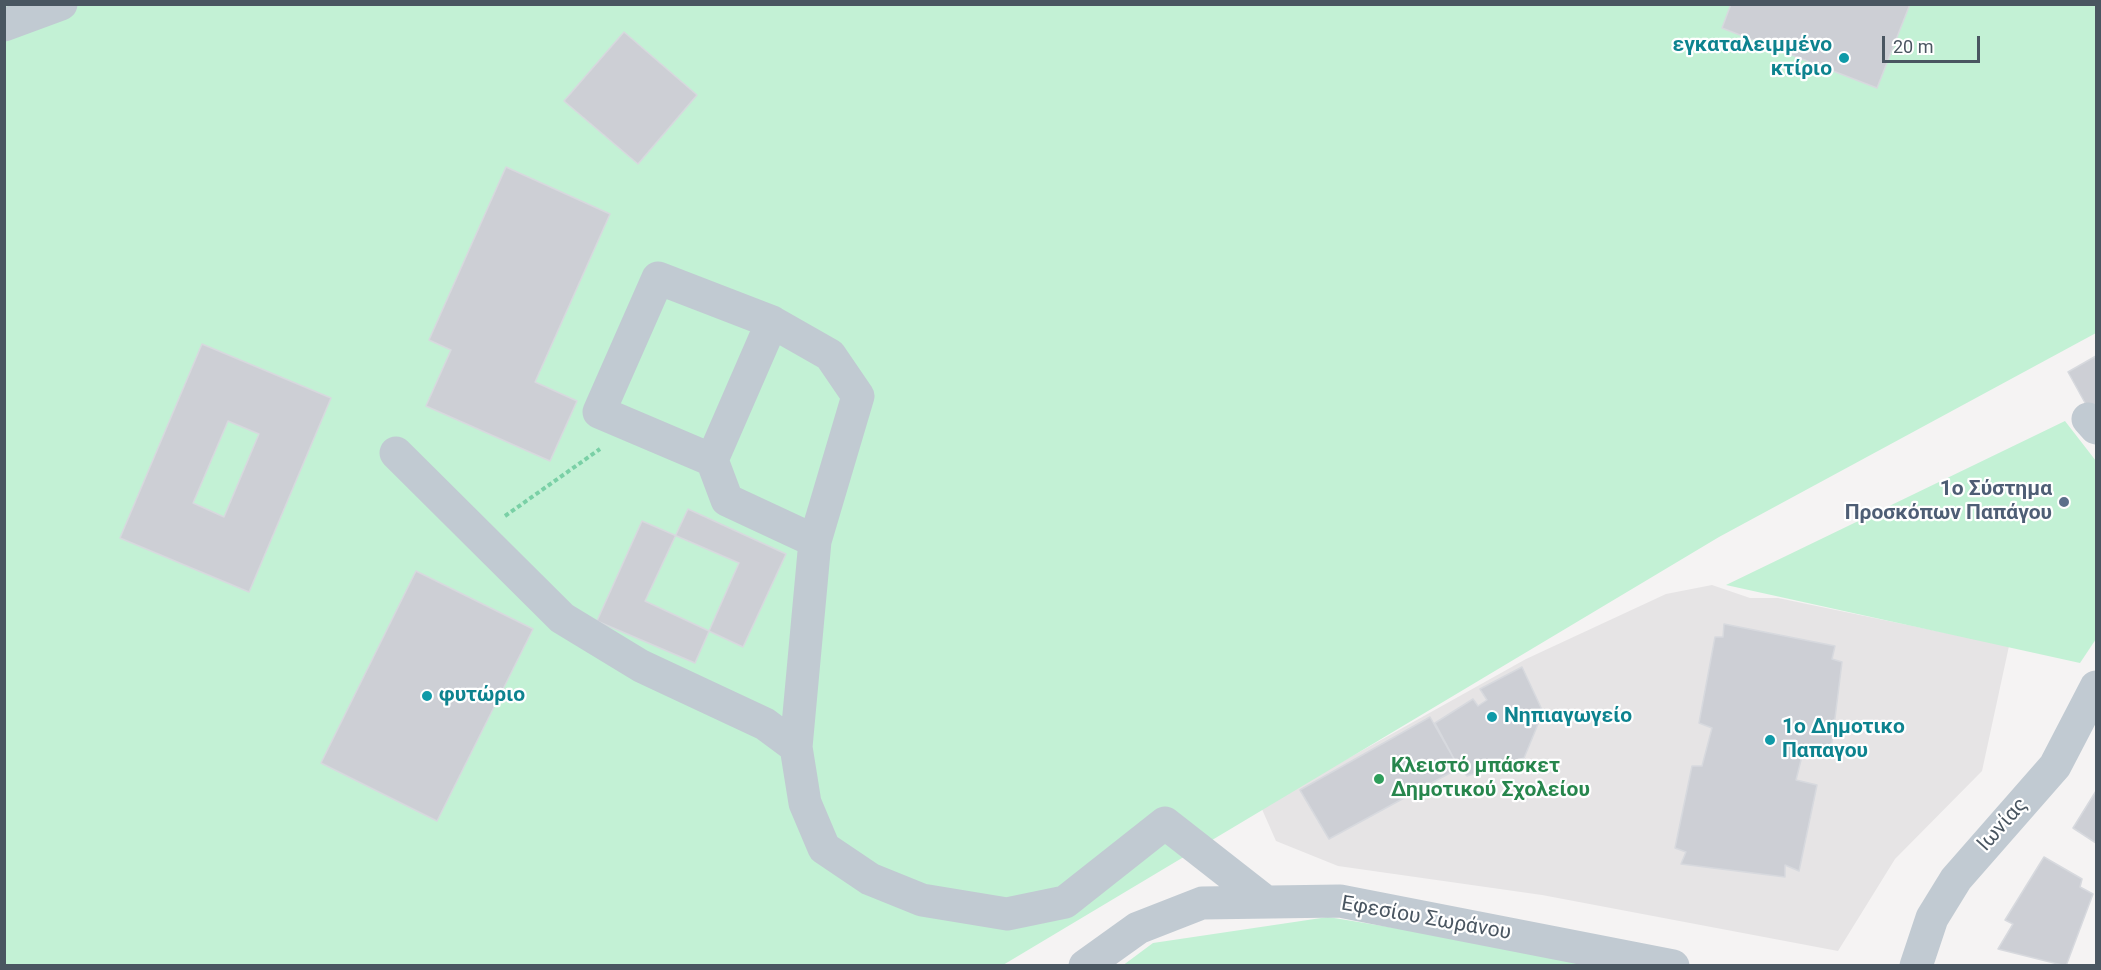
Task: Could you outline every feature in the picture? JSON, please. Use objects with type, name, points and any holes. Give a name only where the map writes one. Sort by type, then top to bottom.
[{"type":"street","points":[[4,25],[61,4]]},
{"type":"street","points":[[712,460],[600,412],[658,278],[772,322],[830,355],[858,396],[815,542],[796,747],[805,803],[824,848],[870,879],[922,900],[1007,914],[1065,902],[1165,823],[1266,902]]},
{"type":"street","points":[[772,322],[712,460],[727,500],[815,542]]},
{"type":"street","points":[[396,453],[562,618],[641,666],[765,724],[796,747]]},
{"type":"street","name":"Ιωνίας","points":[[1916,966],[1932,918],[1956,879],[2055,766],[2097,687]]},
{"type":"street","name":"Εφεσίου Σωράνου","points":[[1085,966],[1138,928],[1202,903],[1340,901],[1673,966]]},
{"type":"path","points":[[478,535],[632,426]]},
{"type":"shaded area","points":[[1712,585],[1750,598],[1778,598],[2009,646],[1982,771],[1895,859],[1838,951],[1542,895],[1338,866],[1276,841],[1261,807],[1526,659],[1666,594]]},
{"type":"green space","points":[[5,5],[2096,5],[2096,333],[1719,537],[1003,965],[5,966]]},
{"type":"green space","points":[[2065,421],[2096,461],[2096,639],[2080,663],[1726,585]]},
{"type":"green space","points":[[1328,917],[1603,962],[1602,966],[1122,966],[1153,943]]},
{"type":"building","name":"εγκαταλειμμένο κτίριο","points":[[1731,4],[1910,4],[1877,88],[1722,28]]},
{"type":"building","points":[[624,32],[697,95],[638,164],[564,101]]},
{"type":"building","points":[[506,167],[610,214],[535,382],[577,401],[550,461],[426,406],[451,350],[429,340]]},
{"type":"building","points":[[202,344],[331,398],[249,592],[120,538]],"holes":[[[228,421],[259,434],[224,517],[193,503]]]},
{"type":"building","points":[[2096,356],[2096,406],[2089,410],[2068,372]]},
{"type":"building","points":[[688,509],[786,554],[743,647],[645,601]]},
{"type":"building","points":[[642,521],[739,563],[695,663],[597,621]]},
{"type":"building","name":"φυτώριο","points":[[416,571],[533,629],[437,821],[321,763]]},
{"type":"building","name":"1ο Δημοτικο Παπαγου","points":[[1724,624],[1835,646],[1832,659],[1842,662],[1830,758],[1803,752],[1796,780],[1817,785],[1799,871],[1785,865],[1785,877],[1681,864],[1686,852],[1675,848],[1692,766],[1702,766],[1712,728],[1699,723],[1715,637],[1723,637]]},
{"type":"building","name":"Νηπιαγωγείο","points":[[1522,667],[1543,712],[1524,758],[1467,776],[1459,768],[1435,723],[1473,699],[1478,706],[1487,700],[1480,689]]},
{"type":"building","name":"Κλειστό μπάσκετ Δημοτικού Σχολείου","points":[[1430,717],[1459,768],[1329,839],[1300,790]]},
{"type":"building","points":[[2096,791],[2096,843],[2073,828]]},
{"type":"building","points":[[2044,857],[2082,879],[2080,887],[2093,894],[2066,966],[1998,949],[2013,924],[2005,920]]},
{"type":"place","name":"εγκαταλειμμένο κτίριο","points":[[1844,58]]},
{"type":"place","name":"1ο Σύστημα Προσκόπων Παπάγου","points":[[2064,502]]},
{"type":"place","name":"φυτώριο","points":[[427,696]]},
{"type":"place","name":"Νηπιαγωγείο","points":[[1492,717]]},
{"type":"place","name":"1ο Δημοτικο Παπαγου","points":[[1770,740]]},
{"type":"place","name":"Κλειστό μπάσκετ Δημοτικού Σχολείου","points":[[1379,779]]}]
